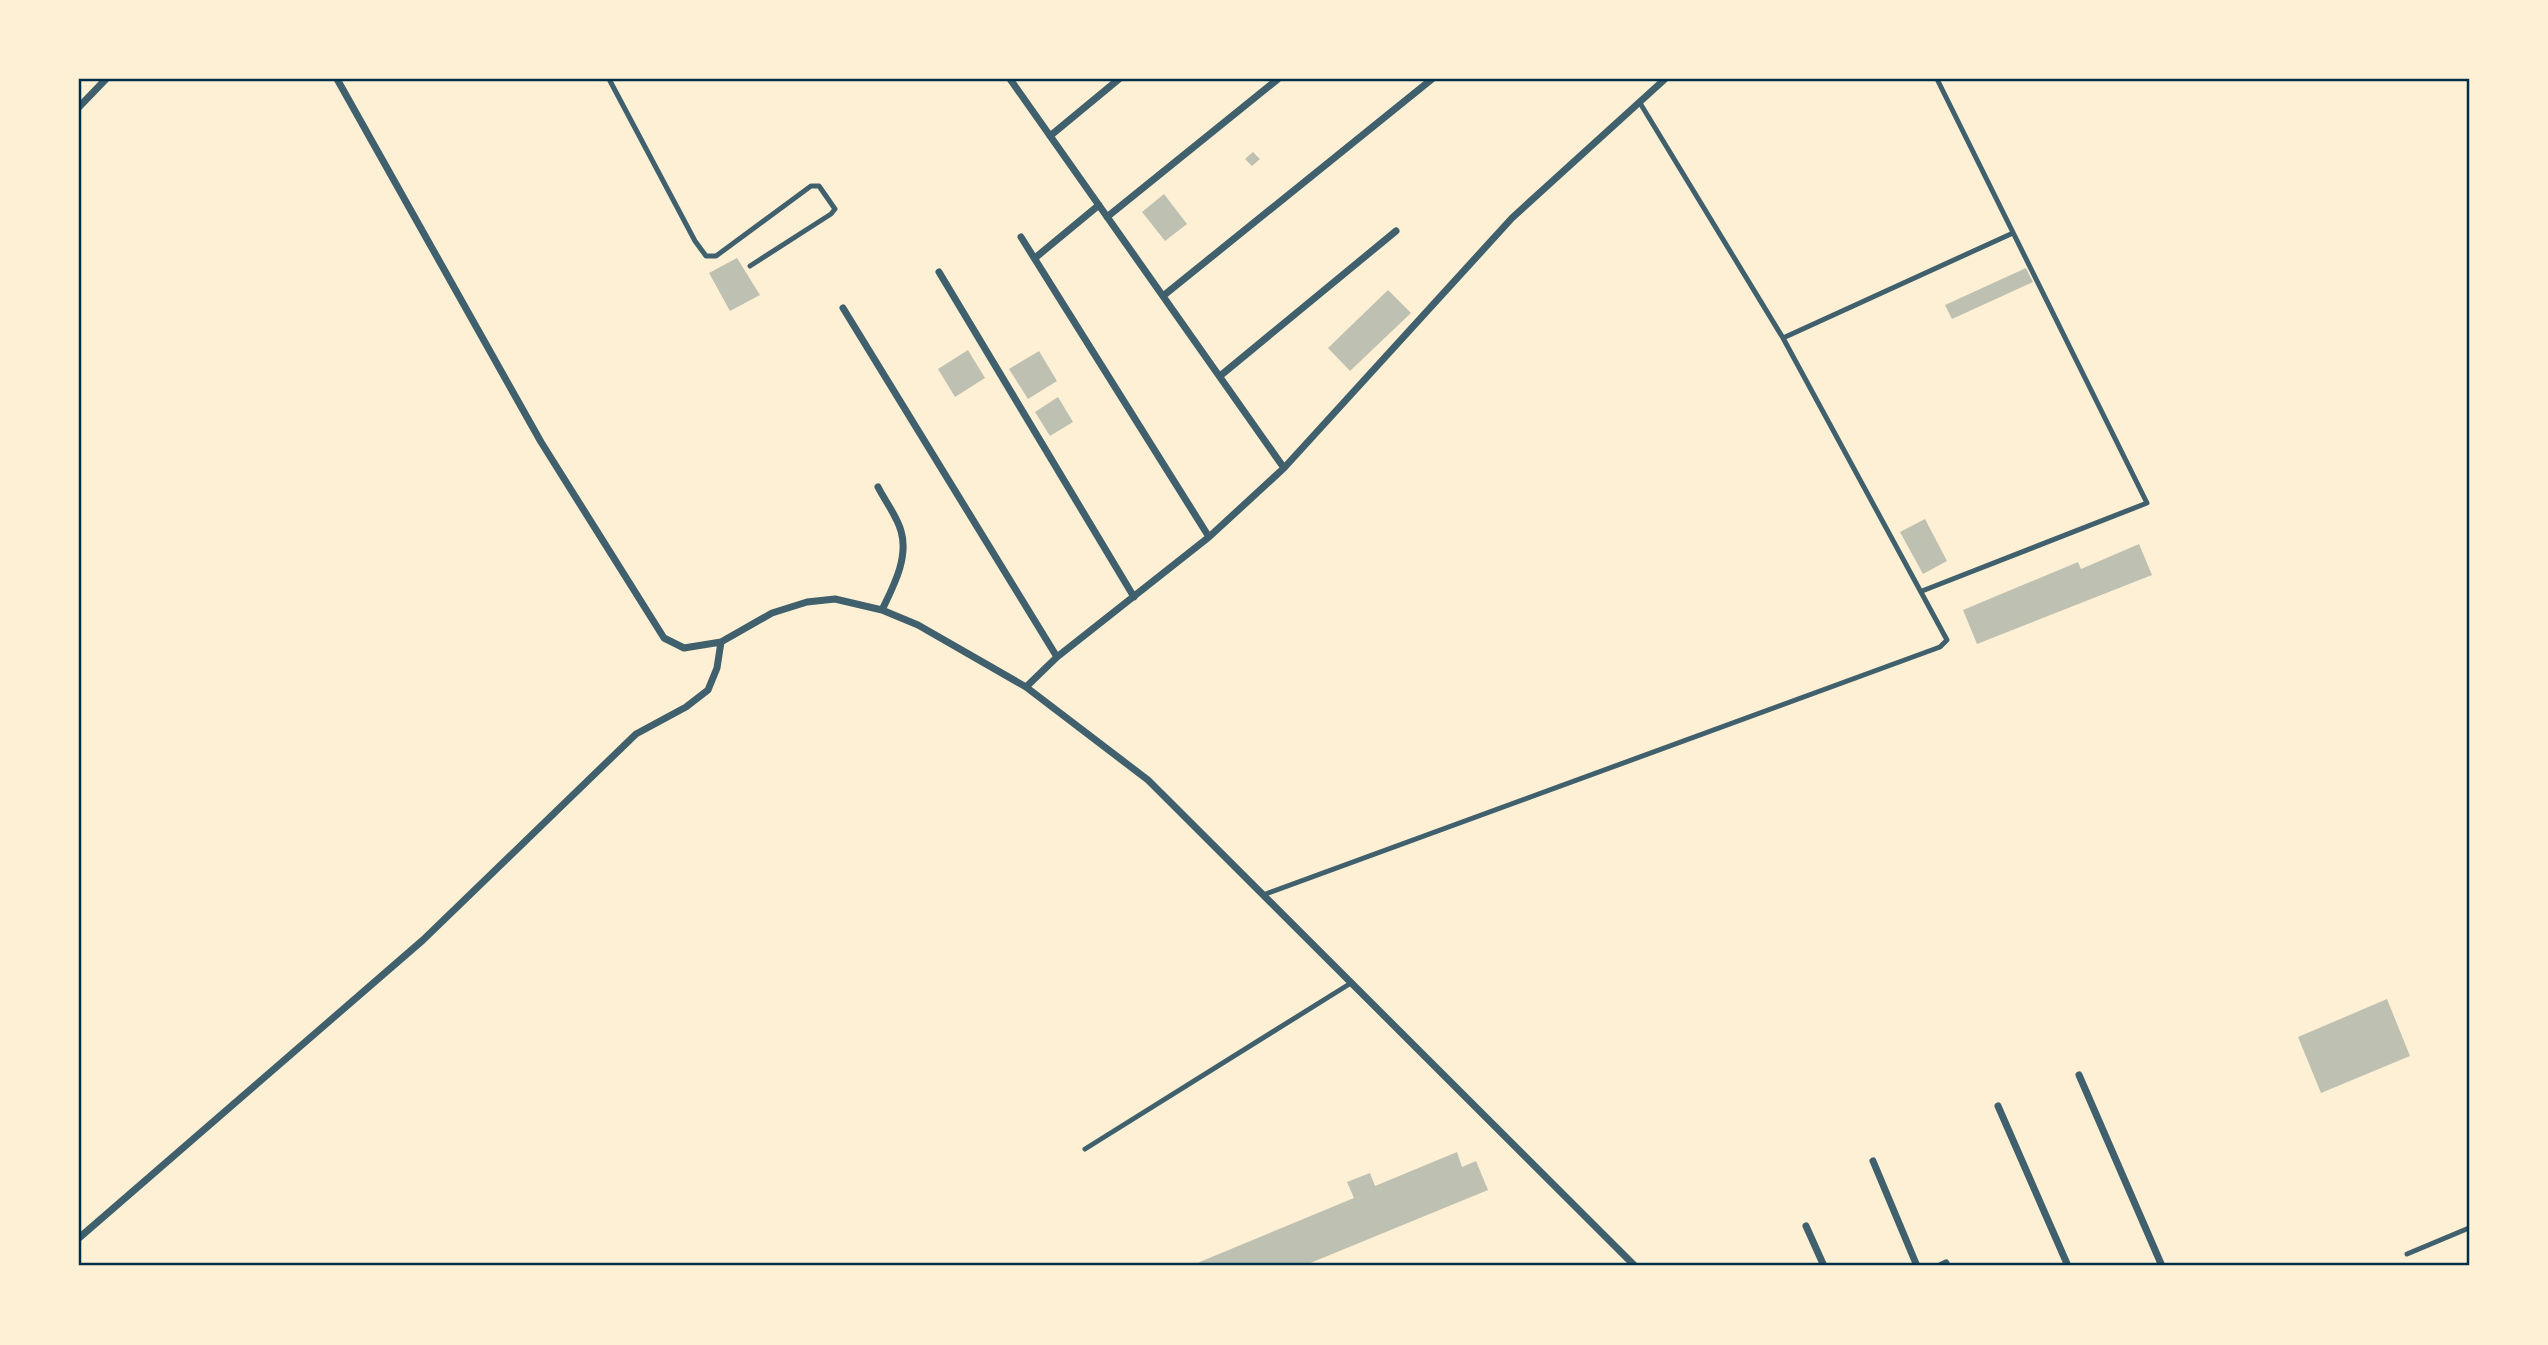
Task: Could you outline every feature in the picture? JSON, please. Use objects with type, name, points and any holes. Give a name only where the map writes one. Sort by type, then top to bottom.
[{"type":"street","points":[[79,107],[106,79]]},
{"type":"street","points":[[337,79],[541,442],[664,638],[684,648],[721,642],[772,613],[807,602],[835,599],[882,610],[918,625],[1026,687],[1148,780],[1635,1266]]},
{"type":"street","points":[[1010,79],[1284,468]]},
{"type":"street","points":[[1050,136],[1119,79]]},
{"type":"street","points":[[1107,217],[1278,79]]},
{"type":"street","points":[[1163,296],[1432,79]]},
{"type":"street","points":[[1026,687],[1057,657],[1209,537],[1284,468],[1512,218],[1665,79]]},
{"type":"street","points":[[1035,258],[1099,205]]},
{"type":"street","points":[[1220,376],[1396,231]]},
{"type":"street","points":[[1021,237],[1209,537]]},
{"type":"street","points":[[939,272],[1134,597]]},
{"type":"street","points":[[843,308],[1057,657]]},
{"type":"street","points":[[878,487],[901,531],[903,548],[897,578],[882,610]]},
{"type":"street","points":[[79,1238],[423,940],[635,734],[686,707],[708,690],[718,668],[721,642]]},
{"type":"street","points":[[2079,1075],[2162,1266]]},
{"type":"street","points":[[1998,1106],[2068,1266]]},
{"type":"street","points":[[1873,1161],[1917,1266]]},
{"type":"street","points":[[1806,1226],[1824,1266]]},
{"type":"lane","points":[[609,79],[695,241],[706,256],[716,256],[811,186],[819,186],[830,200],[835,209],[831,214],[750,266]]},
{"type":"lane","points":[[1922,591],[2147,503],[1937,79]]},
{"type":"lane","points":[[1262,895],[1940,647],[1947,636],[1783,338],[1640,103]]},
{"type":"lane","points":[[1783,338],[2013,233]]},
{"type":"lane","points":[[1085,1149],[1351,983]]},
{"type":"lane","points":[[2407,1254],[2469,1228]]},
{"type":"building","points":[[1253,152],[1260,159],[1252,166],[1245,159]]},
{"type":"building","points":[[1164,194],[1187,224],[1165,241],[1142,212]]},
{"type":"building","points":[[737,258],[760,295],[730,311],[709,273]]},
{"type":"building","points":[[2026,268],[2033,282],[1952,319],[1945,305]]},
{"type":"building","points":[[1388,290],[1411,313],[1350,371],[1328,348]]},
{"type":"building","points":[[968,350],[985,378],[955,397],[938,369]]},
{"type":"building","points":[[1039,351],[1057,381],[1028,399],[1009,369]]},
{"type":"building","points":[[1058,397],[1073,422],[1050,436],[1035,412]]},
{"type":"building","points":[[1925,519],[1947,561],[1923,574],[1900,532]]},
{"type":"building","points":[[2139,544],[2152,575],[1977,644],[1963,610],[2078,562],[2081,569]]},
{"type":"building","points":[[2387,999],[2410,1056],[2321,1093],[2298,1037]]},
{"type":"building","points":[[1457,1152],[1462,1167],[1476,1161],[1488,1190],[1303,1266],[1190,1266],[1354,1198],[1347,1182],[1370,1173],[1375,1186]]}]
